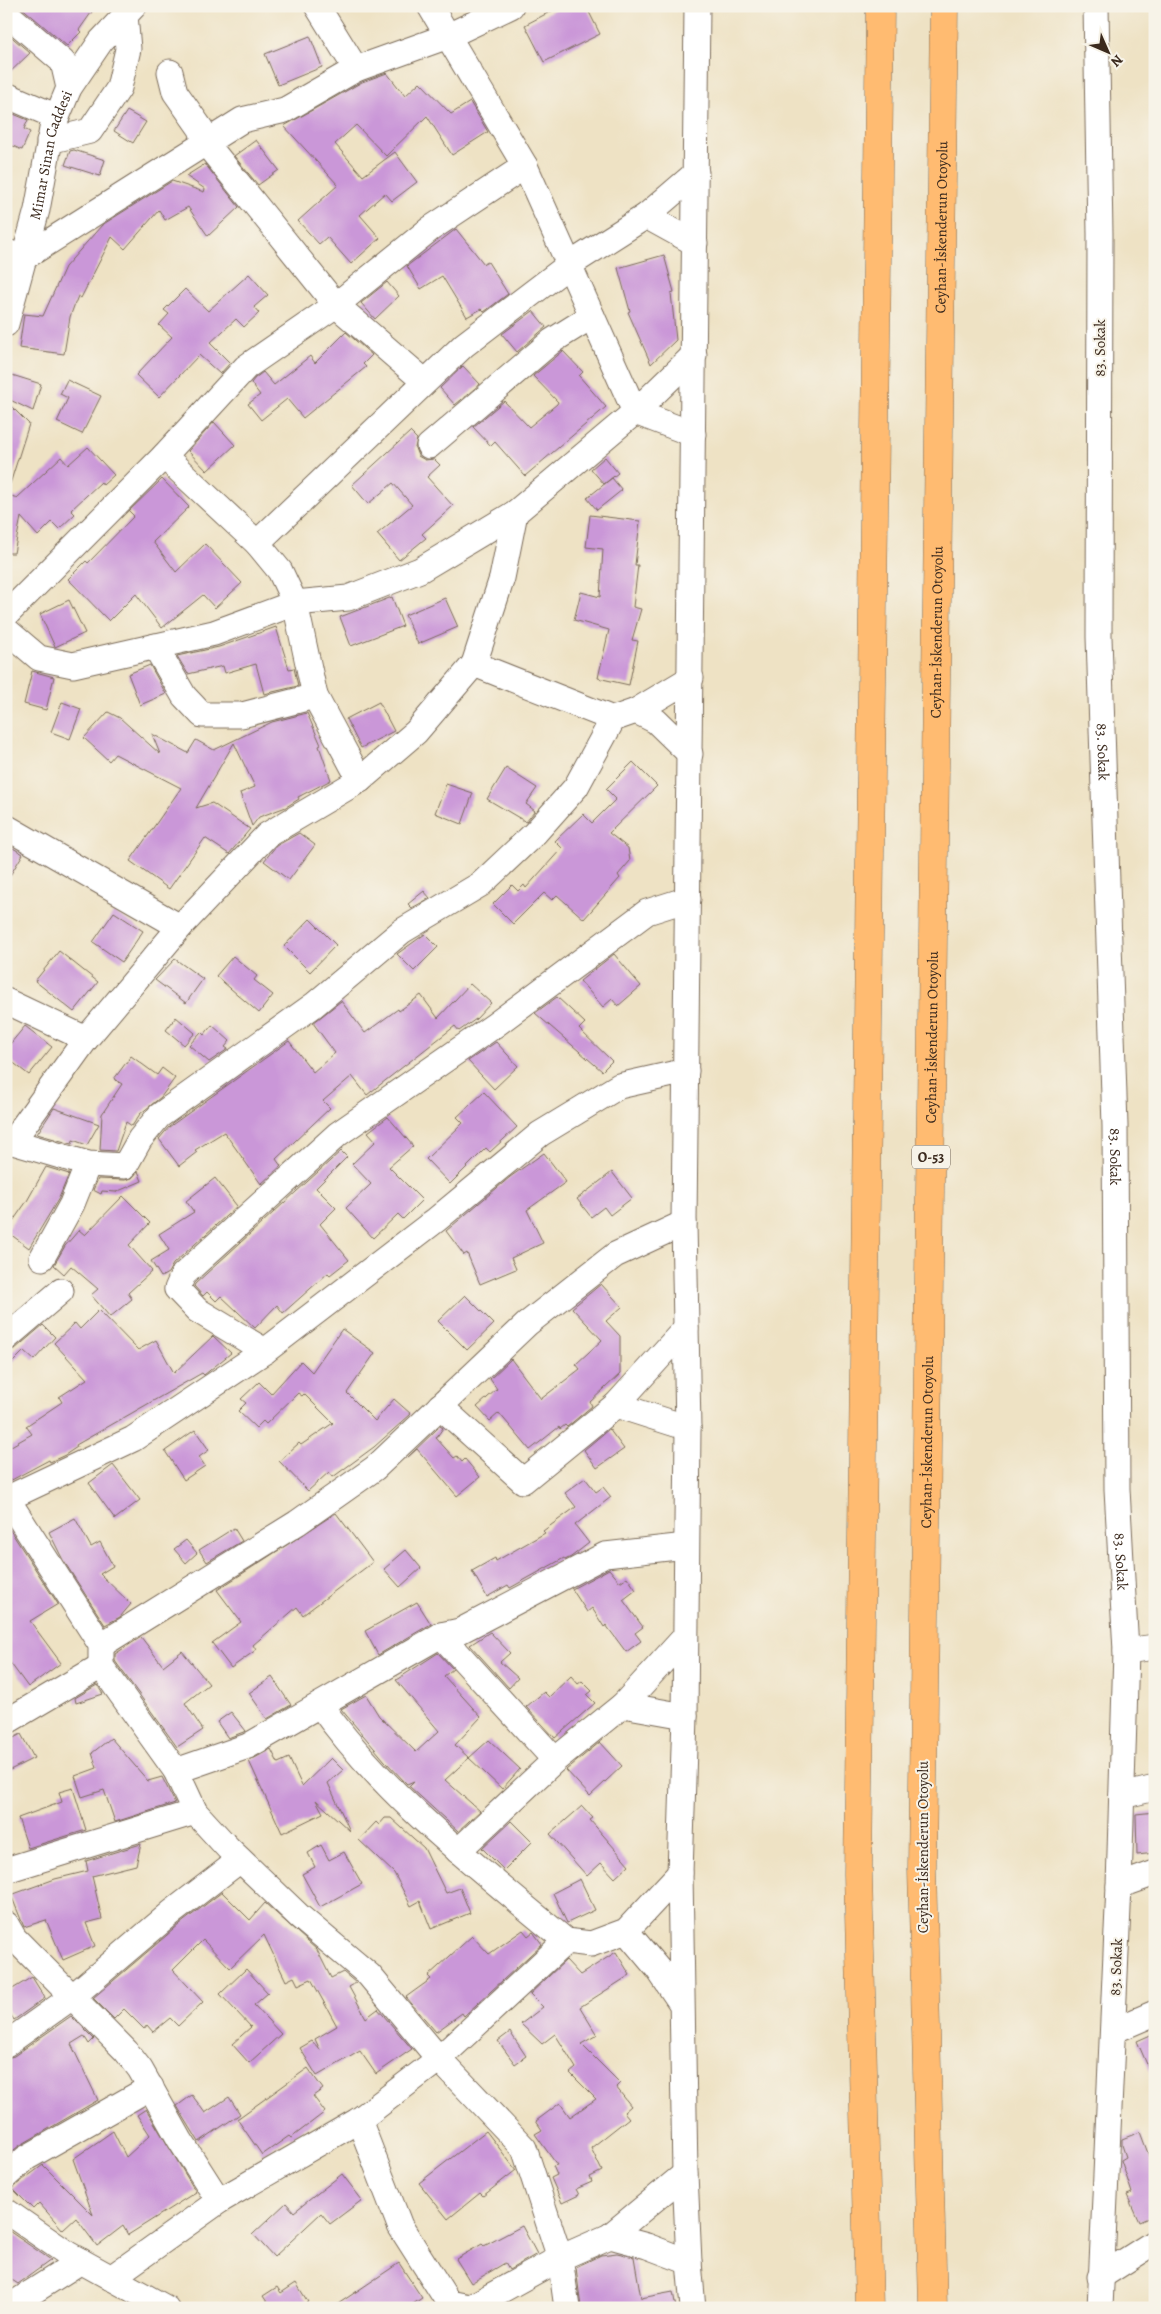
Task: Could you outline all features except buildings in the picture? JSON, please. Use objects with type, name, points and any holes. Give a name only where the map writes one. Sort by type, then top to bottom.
[{"type":"highway","points":[[869,2308],[858,1874],[880,6]]},
{"type":"highway","name":"Ceyhan-İskenderun Otoyolu","points":[[933,2308],[922,1870],[944,6]]},
{"type":"street","points":[[317,6],[356,69]]},
{"type":"street","points":[[430,6],[525,166],[635,412],[693,434]]},
{"type":"street","points":[[16,255],[242,120],[285,110],[356,69],[448,36],[511,6]]},
{"type":"street","points":[[693,2308],[685,2174],[680,1873],[685,1716],[688,1428],[684,1223],[697,6]]},
{"type":"street","name":"83. Sokak","points":[[1096,6],[1100,234],[1099,637],[1115,1126],[1117,1489],[1126,1651],[1119,1886],[1100,2308]]},
{"type":"street","points":[[50,141],[90,131],[119,88],[128,49],[130,11]]},
{"type":"street","name":"Mimar Sinan Caddesi","points":[[6,324],[16,255],[37,210],[56,117],[69,88],[101,41],[130,11]]},
{"type":"street","points":[[6,13],[63,62],[69,88]]},
{"type":"street","points":[[170,72],[175,92],[201,129],[205,142],[336,305],[424,381]]},
{"type":"street","points":[[6,95],[56,117]]},
{"type":"street","points":[[6,615],[164,456],[246,368],[336,305],[430,229],[525,166]]},
{"type":"street","points":[[257,543],[424,381],[464,345],[569,265],[646,216],[696,173]]},
{"type":"street","points":[[646,216],[695,243]]},
{"type":"street","points":[[429,446],[552,341],[592,316]]},
{"type":"street","points":[[6,630],[39,658],[73,665],[214,633],[295,603],[348,598],[420,570],[515,513],[635,412],[694,355]]},
{"type":"street","points":[[164,456],[257,543],[280,571],[295,603],[315,696],[360,780]]},
{"type":"street","points":[[515,513],[502,578],[474,664],[416,732],[360,780],[267,835],[180,927],[86,1039],[9,1141],[88,1164],[125,1166],[140,1139],[159,1116],[314,1005],[402,931],[481,884],[535,832],[576,787],[625,715],[691,678]]},
{"type":"street","points":[[155,646],[184,696],[202,714],[242,715],[315,696]]},
{"type":"street","points":[[474,664],[625,715],[656,721],[690,754]]},
{"type":"street","points":[[6,827],[180,927]]},
{"type":"street","points":[[265,1351],[196,1310],[177,1289],[183,1275],[338,1134],[494,1025],[647,912],[688,899]]},
{"type":"street","points":[[6,1000],[86,1039]]},
{"type":"street","points":[[567,2308],[560,2258],[524,2148],[438,2058],[369,1975],[299,1916],[240,1860],[195,1812],[176,1771],[101,1656],[7,1498],[133,1440],[265,1351],[436,1220],[540,1134],[620,1086],[686,1071]]},
{"type":"street","points":[[42,1258],[72,1204],[88,1164]]},
{"type":"street","points":[[6,1722],[375,1468],[527,1324],[615,1255],[684,1223]]},
{"type":"street","points":[[6,1338],[61,1291]]},
{"type":"street","points":[[440,1406],[523,1481],[616,1406],[686,1328]]},
{"type":"street","points":[[616,1406],[688,1428]]},
{"type":"street","points":[[176,1771],[248,1746],[441,1635],[460,1631],[605,1555],[686,1546]]},
{"type":"street","points":[[441,1635],[555,1760]]},
{"type":"street","points":[[458,1851],[555,1760],[623,1705],[685,1637]]},
{"type":"street","points":[[1126,1651],[1155,1647]]},
{"type":"street","points":[[320,1705],[342,1736],[402,1800],[458,1851],[566,1941],[591,1944],[626,1930],[680,1873]]},
{"type":"street","points":[[623,1705],[685,1716]]},
{"type":"street","points":[[1122,1796],[1155,1788]]},
{"type":"street","points":[[6,1870],[195,1812]]},
{"type":"street","points":[[6,2044],[72,1997],[164,1918],[240,1860]]},
{"type":"street","points":[[1119,1886],[1155,1873]]},
{"type":"street","points":[[6,1924],[14,1938],[126,2050],[151,2087],[180,2140],[219,2201]]},
{"type":"street","points":[[626,1930],[658,1969],[681,2003]]},
{"type":"street","points":[[111,2278],[219,2201],[359,2120],[438,2058],[566,1941]]},
{"type":"street","points":[[1113,2031],[1155,2013]]},
{"type":"street","points":[[6,2176],[26,2158],[151,2087]]},
{"type":"street","points":[[359,2120],[400,2226],[449,2303],[470,2307],[560,2258],[610,2236],[685,2174]]},
{"type":"street","points":[[6,2211],[81,2261],[166,2308]]},
{"type":"street","points":[[610,2236],[647,2246],[689,2262]]},
{"type":"street","points":[[1100,2277],[1155,2242]]},
{"type":"street","points":[[7,2308],[81,2261]]}]
